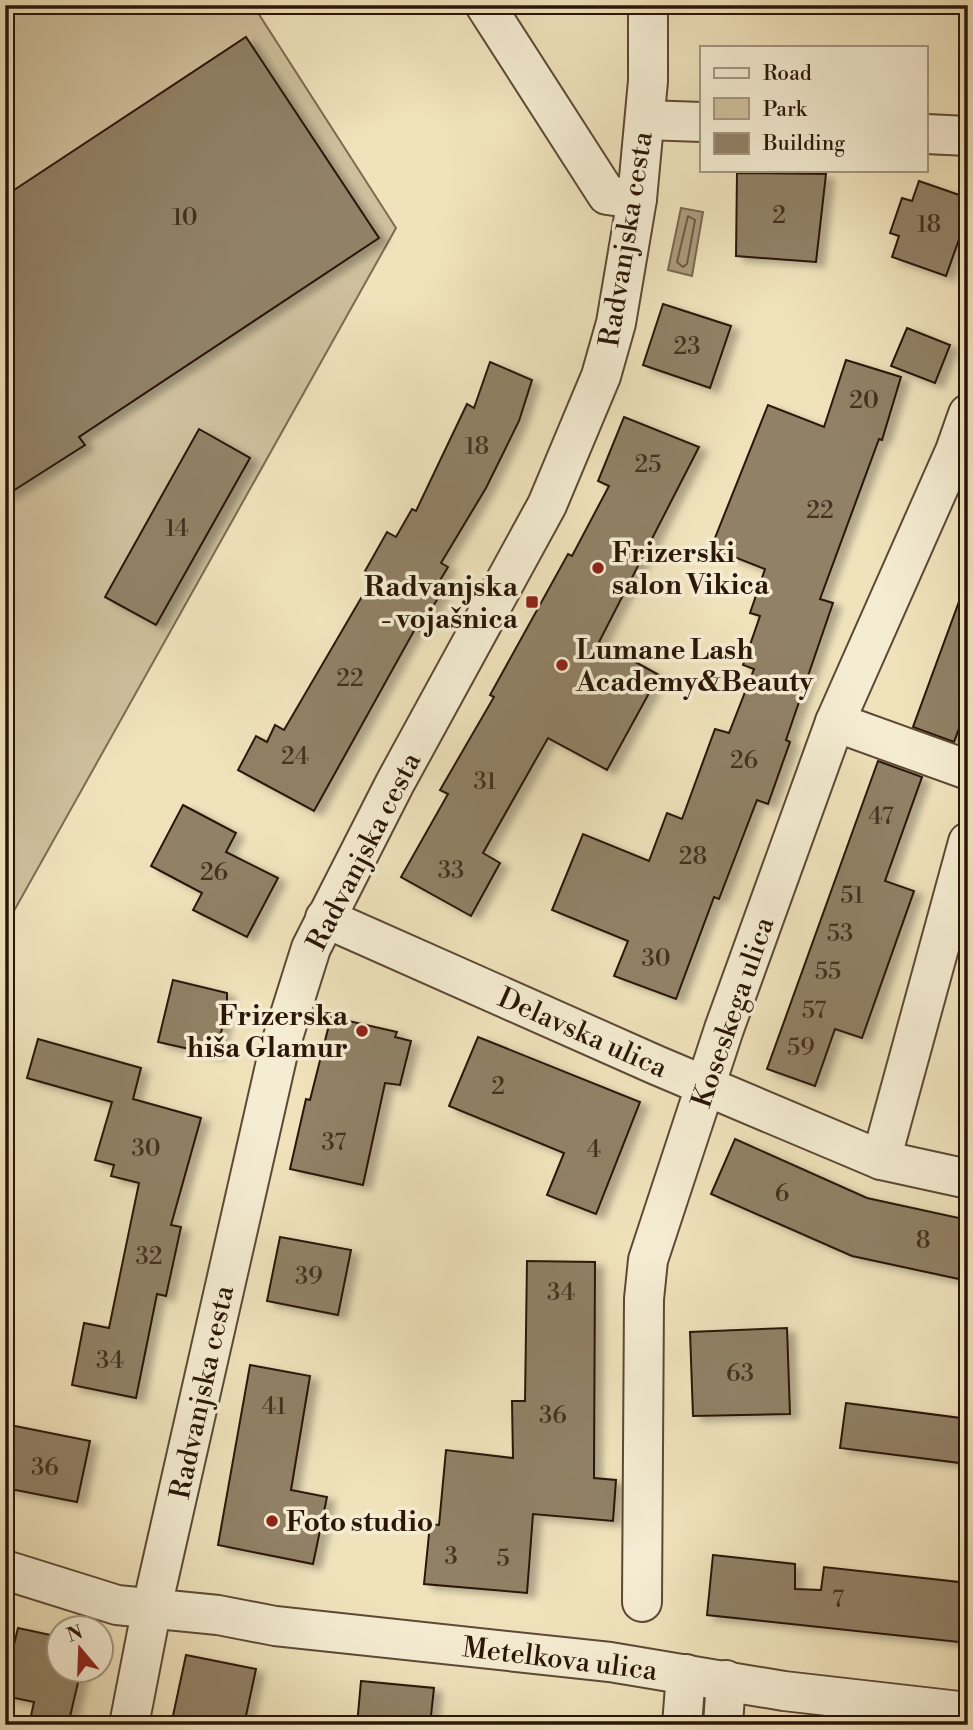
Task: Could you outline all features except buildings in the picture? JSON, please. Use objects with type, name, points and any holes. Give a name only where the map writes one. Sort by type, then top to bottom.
[{"type":"street","points":[[485,5],[607,195],[637,199]]},
{"type":"street","name":"Radvanjska cesta","points":[[129,1725],[152,1607],[278,1053],[307,959],[325,918],[547,505],[581,429],[616,323],[637,199],[645,120],[648,5]]},
{"type":"street","points":[[645,120],[700,122]]},
{"type":"street","points":[[928,134],[968,136]]},
{"type":"street","name":"Koseskega ulica","points":[[642,1602],[644,1312],[648,1260],[708,1085],[724,1029],[835,722],[962,452],[968,414]]},
{"type":"street","points":[[835,722],[968,770]]},
{"type":"street","points":[[881,1160],[968,842]]},
{"type":"street","name":"Delavska ulica","points":[[325,918],[881,1160],[968,1179]]},
{"type":"street","name":"Metelkova ulica","points":[[5,1570],[117,1605],[152,1607],[275,1626],[597,1661],[784,1691],[968,1712]]},
{"type":"street","points":[[682,1725],[686,1674]]},
{"type":"street","points":[[723,1725],[726,1680]]},
{"type":"green space","points":[[5,5],[253,5],[396,228],[5,927]]},
{"type":"water","points":[[681,208],[703,212],[692,276],[668,270]]},
{"type":"place","name":"Frizerski salon Vikica","points":[[598,568]]},
{"type":"place","name":"Radvanjska - vojašnica","points":[[532,602]]},
{"type":"place","name":"Lumane Lash Academy&Beauty","points":[[562,665]]},
{"type":"place","name":"Frizerska hiša Glamur","points":[[362,1031]]},
{"type":"place","name":"Foto studio","points":[[272,1521]]}]
